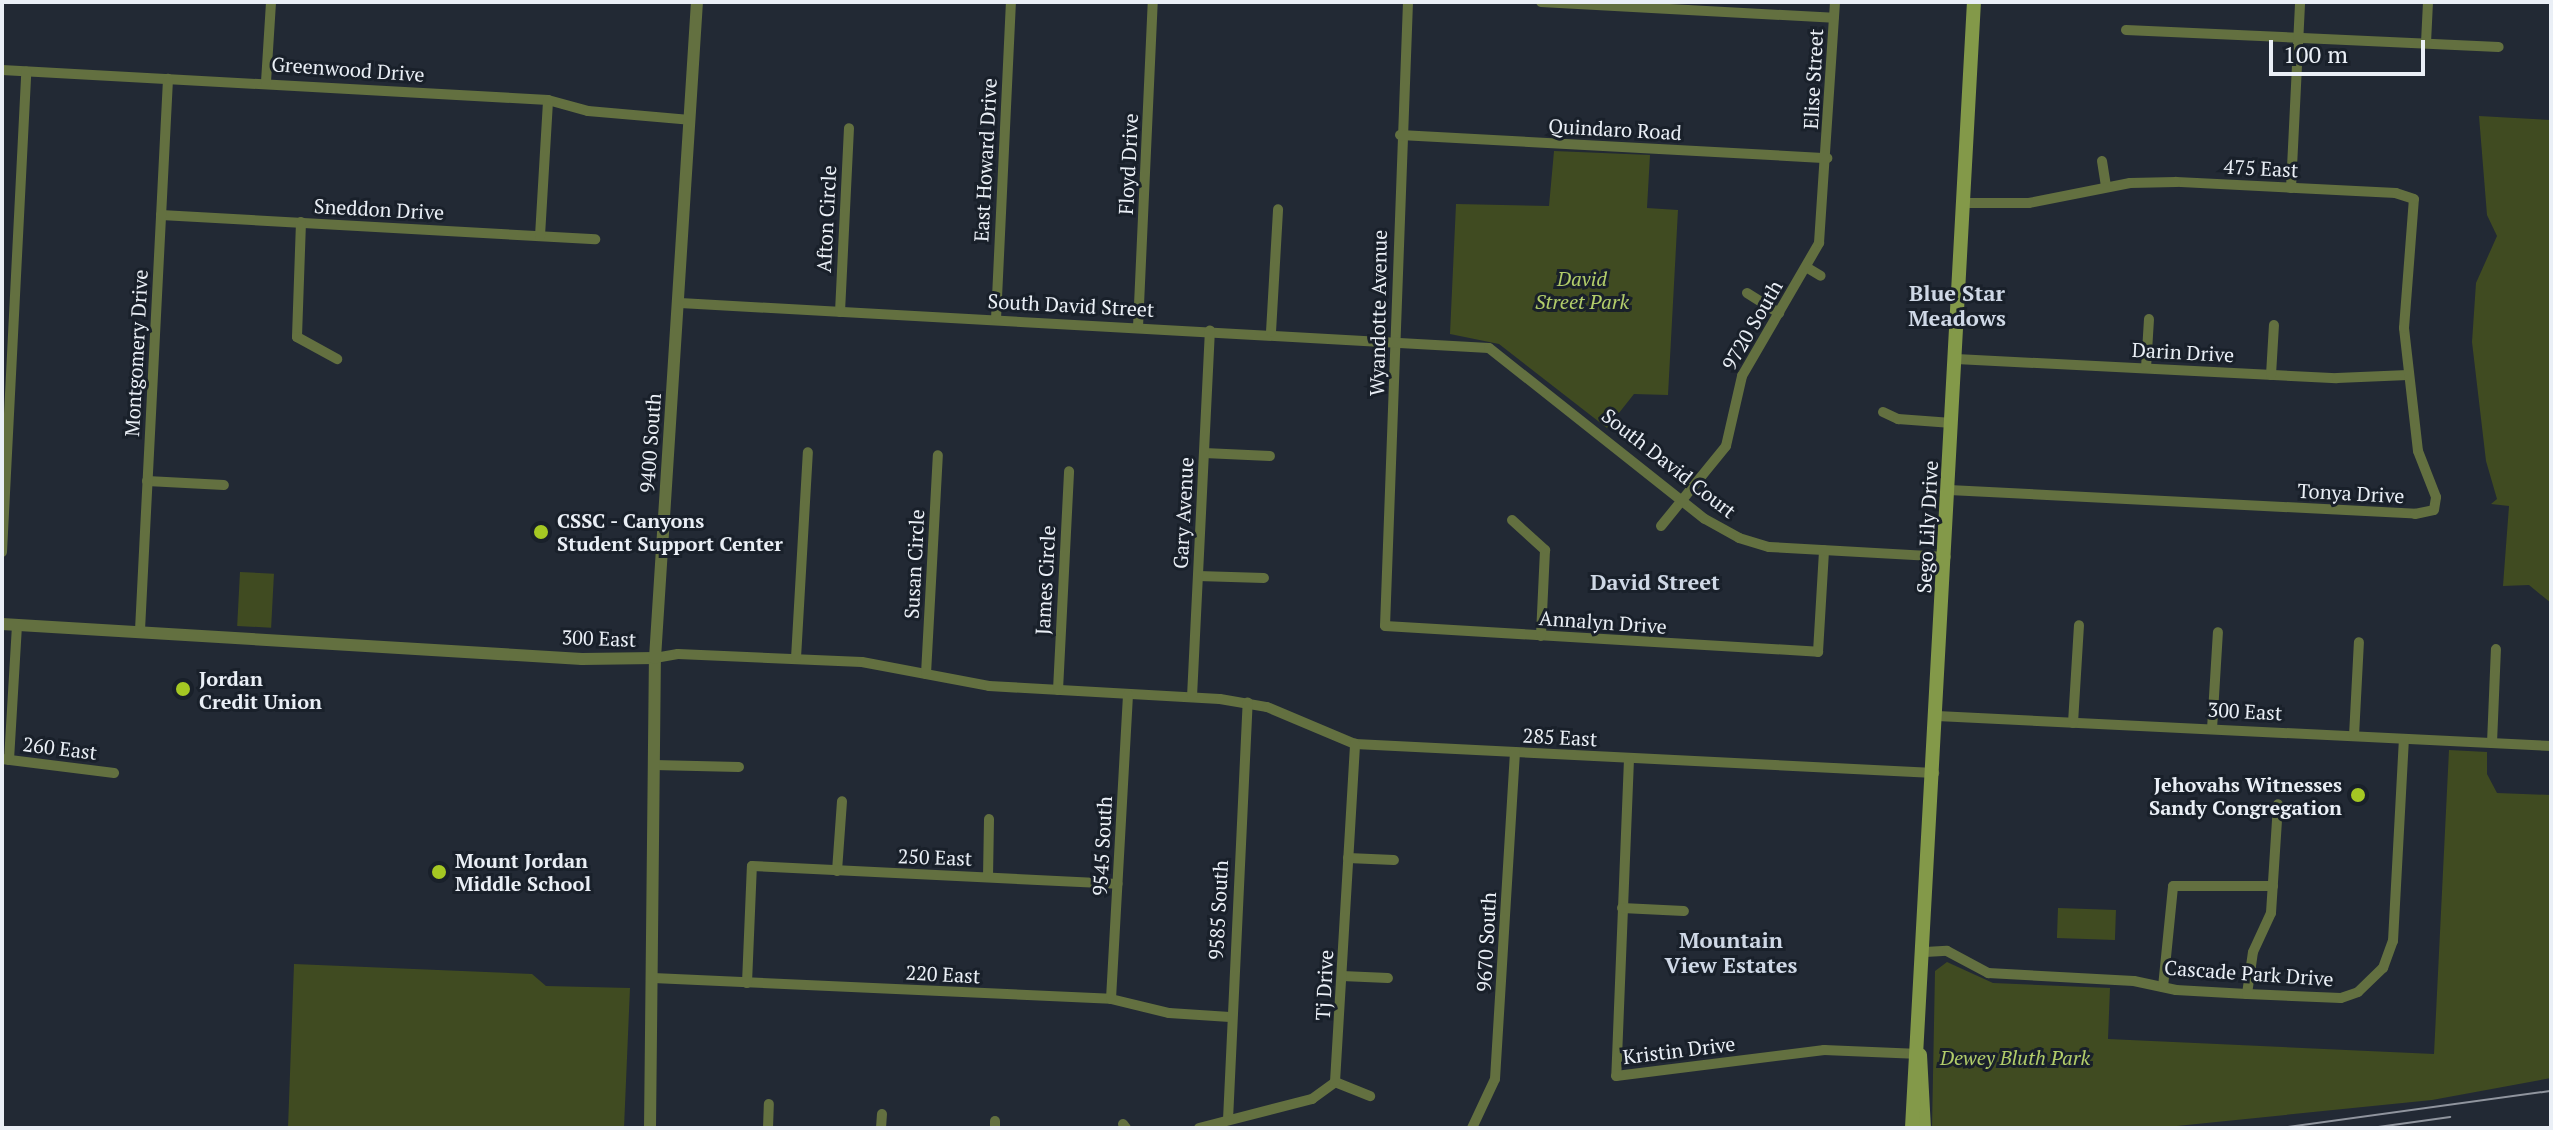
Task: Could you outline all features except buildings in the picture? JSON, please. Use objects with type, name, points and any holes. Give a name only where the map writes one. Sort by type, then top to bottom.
[{"type":"main road","name":"Sego Lily Drive","points":[[1924,1128],[1920,1054],[1974,2]]},
{"type":"main road","name":"Sego Lily Drive","points":[[1912,1128],[1914,1073],[1920,1054]]},
{"type":"street","points":[[266,82],[271,2]]},
{"type":"street","name":"9400 South","points":[[650,1128],[655,658],[697,2]]},
{"type":"street","name":"East Howard Drive","points":[[996,319],[1011,2]]},
{"type":"street","name":"Floyd Drive","points":[[1138,327],[1153,2]]},
{"type":"street","name":"Wyandotte Avenue","points":[[1385,626],[1400,135],[1408,2]]},
{"type":"street","points":[[1541,2],[1834,18]]},
{"type":"street","name":"Elise Street","points":[[1827,158],[1835,2]]},
{"type":"street","points":[[2291,188],[2300,2]]},
{"type":"street","points":[[2426,43],[2428,2]]},
{"type":"street","points":[[2126,30],[2499,47]]},
{"type":"street","name":"Greenwood Drive","points":[[2,70],[266,82],[548,100],[588,111],[690,120]]},
{"type":"street","points":[[2,552],[26,72]]},
{"type":"street","name":"Montgomery Drive","points":[[140,630],[168,79]]},
{"type":"street","points":[[540,236],[548,100]]},
{"type":"street","name":"Afton Circle","points":[[840,312],[849,128]]},
{"type":"street","name":"Quindaro Road","points":[[1400,135],[1827,158]]},
{"type":"street","name":"9720 South","points":[[1661,526],[1726,446],[1742,376],[1806,267],[1822,231],[1827,158]]},
{"type":"street","points":[[2102,161],[2106,186]]},
{"type":"street","name":"475 East","points":[[1964,203],[2029,203],[2106,186],[2176,182],[2396,193],[2414,199]]},
{"type":"street","name":"Tonya Drive","points":[[1949,490],[2429,513],[2436,497],[2418,451],[2403,313],[2414,199]]},
{"type":"street","points":[[1271,332],[1278,209]]},
{"type":"street","name":"Sneddon Drive","points":[[161,215],[595,239]]},
{"type":"street","points":[[301,222],[297,337],[337,359]]},
{"type":"street","points":[[1806,267],[1821,276]]},
{"type":"street","points":[[1747,293],[1779,313]]},
{"type":"street","name":"South David Street","points":[[680,303],[1460,343]]},
{"type":"street","points":[[2146,368],[2149,319]]},
{"type":"street","points":[[2271,375],[2274,325]]},
{"type":"street","name":"Gary Avenue","points":[[1192,697],[1210,330]]},
{"type":"street","name":"South David Court","points":[[1460,343],[1489,348],[1510,361],[1683,500],[1747,541],[1824,550]]},
{"type":"street","name":"Darin Drive","points":[[1956,359],[2271,375],[2408,375]]},
{"type":"street","points":[[1883,412],[1898,419],[1952,423]]},
{"type":"street","points":[[796,658],[808,452]]},
{"type":"street","points":[[1204,453],[1270,456]]},
{"type":"street","name":"Susan Circle","points":[[926,674],[938,455]]},
{"type":"street","name":"James Circle","points":[[1058,690],[1069,471]]},
{"type":"street","points":[[147,481],[224,485]]},
{"type":"street","points":[[1512,520],[1545,550],[1541,636]]},
{"type":"street","points":[[1824,550],[1946,557]]},
{"type":"street","name":"Annalyn Drive","points":[[1385,626],[1818,652],[1824,550]]},
{"type":"street","points":[[1198,576],[1264,578]]},
{"type":"street","name":"300 East","points":[[2,624],[582,659],[796,658],[862,662],[989,686],[1192,697]]},
{"type":"street","points":[[6,760],[17,625]]},
{"type":"street","points":[[2073,723],[2079,625]]},
{"type":"street","points":[[2212,729],[2218,632]]},
{"type":"street","points":[[2354,736],[2359,642]]},
{"type":"street","points":[[2492,743],[2496,649]]},
{"type":"street","name":"9545 South","points":[[1111,999],[1128,694]]},
{"type":"street","name":"285 East","points":[[1192,697],[1248,702],[1355,744],[1934,773]]},
{"type":"street","name":"9585 South","points":[[1228,1120],[1230,1017],[1248,702]]},
{"type":"street","name":"300 East","points":[[1937,716],[2551,746]]},
{"type":"street","name":"Cascade Park Drive","points":[[1925,952],[1947,951],[1988,973],[2134,981],[2163,987],[2247,994],[2341,998],[2358,992],[2383,968],[2393,941],[2404,739]]},
{"type":"street","name":"Tj Drive","points":[[1335,1082],[1355,744]]},
{"type":"street","name":"9670 South","points":[[1472,1128],[1495,1079],[1515,753]]},
{"type":"street","name":"Kristin Drive","points":[[1629,759],[1616,1076],[1824,1050],[1920,1054]]},
{"type":"street","name":"260 East","points":[[6,760],[114,773]]},
{"type":"street","points":[[654,765],[739,767]]},
{"type":"street","points":[[837,871],[842,801]]},
{"type":"street","points":[[2247,994],[2250,960],[2271,913],[2278,804]]},
{"type":"street","points":[[988,877],[989,819]]},
{"type":"street","points":[[1348,858],[1394,860]]},
{"type":"street","name":"250 East","points":[[747,983],[752,866],[1118,884]]},
{"type":"street","points":[[2163,987],[2173,886],[2273,886]]},
{"type":"street","points":[[1622,908],[1684,911]]},
{"type":"street","points":[[1342,976],[1388,978]]},
{"type":"street","name":"220 East","points":[[653,978],[1111,999],[1169,1013],[1230,1017]]},
{"type":"street","points":[[1199,1128],[1312,1099],[1335,1082],[1370,1096]]},
{"type":"street","points":[[768,1128],[769,1104]]},
{"type":"street","points":[[881,1128],[882,1114]]},
{"type":"green space","points":[[2479,116],[2551,120],[2551,603],[2529,585],[2503,586],[2509,506],[2491,504],[2497,499],[2486,461],[2472,342],[2476,283],[2497,236],[2487,215]]},
{"type":"green space","name":"David Street Park","points":[[1554,151],[1650,155],[1647,208],[1678,210],[1668,395],[1634,394],[1607,428],[1499,344],[1450,334],[1456,204],[1549,206]]},
{"type":"green space","points":[[240,572],[274,574],[271,628],[237,626]]},
{"type":"green space","name":"Dewey Bluth Park","points":[[2449,750],[2487,752],[2487,774],[2497,793],[2551,795],[2551,1078],[2432,1100],[2157,1128],[1932,1128],[1935,971],[1947,962],[1993,983],[2110,988],[2108,1039],[2434,1054]]},
{"type":"green space","points":[[2058,908],[2116,910],[2115,940],[2057,938]]},
{"type":"green space","points":[[294,964],[532,974],[546,986],[630,988],[624,1128],[288,1128]]},
{"type":"tram line","points":[[2280,1128],[2551,1091]]},
{"type":"tram line","points":[[2371,1128],[2450,1117]]},
{"type":"place","name":"CSSC - Canyons Student Support Center","points":[[541,532]]},
{"type":"place","name":"Jordan Credit Union","points":[[183,689]]},
{"type":"place","name":"Jehovahs Witnesses Sandy Congregation","points":[[2358,795]]},
{"type":"place","name":"Mount Jordan Middle School","points":[[439,872]]},
{"type":"district","name":"Blue Star Meadows","points":[[1957,304]]},
{"type":"district","name":"David Street","points":[[1655,582]]},
{"type":"district","name":"Mountain View Estates","points":[[1731,952]]}]
